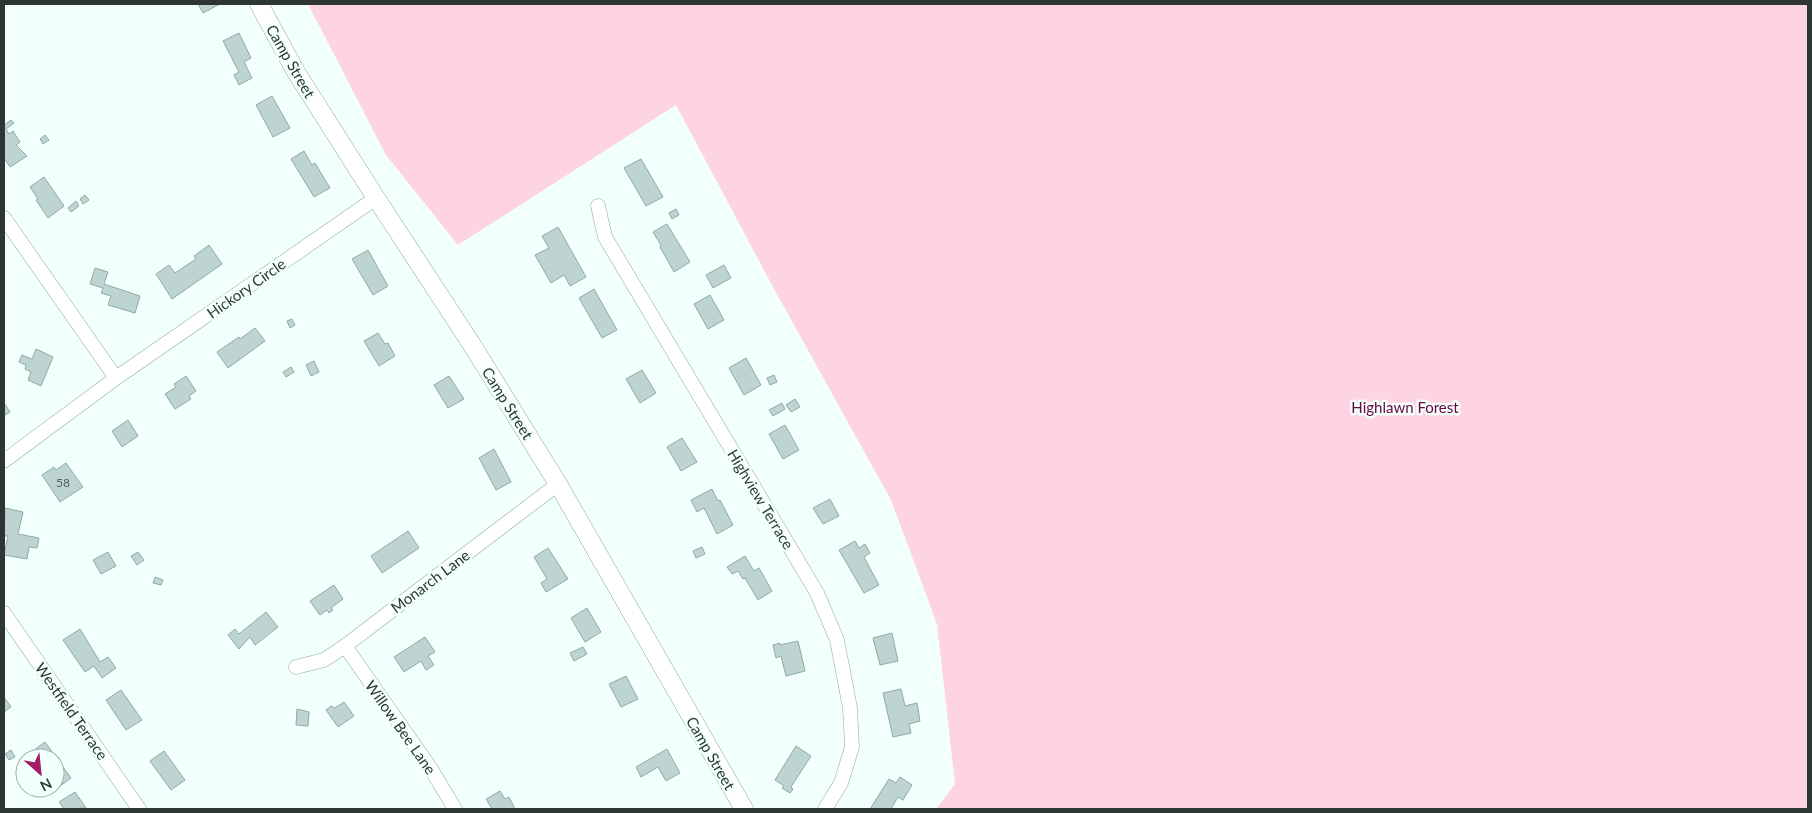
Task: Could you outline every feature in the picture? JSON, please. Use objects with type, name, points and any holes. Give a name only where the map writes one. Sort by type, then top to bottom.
[{"type":"street","name":"Camp Street","points":[[259,4],[296,72],[474,348],[558,484],[744,809]]},
{"type":"street","name":"Hickory Circle","points":[[4,461],[116,378],[376,198]]},
{"type":"street","name":"Highview Terrace","points":[[598,206],[605,238],[817,593],[837,640],[850,708],[852,747],[841,783],[825,809]]},
{"type":"street","points":[[4,218],[116,378]]},
{"type":"street","name":"Monarch Lane","points":[[296,666],[324,660],[345,646],[558,484]]},
{"type":"street","name":"Westfield Terrace","points":[[4,613],[139,809]]},
{"type":"street","name":"Willow Bee Lane","points":[[345,646],[431,769],[455,809]]},
{"type":"green space","name":"Highlawn Forest","points":[[308,4],[1808,4],[1808,809],[936,809],[955,784],[937,624],[891,500],[773,287],[676,105],[458,245],[386,155]]},
{"type":"building","points":[[198,4],[220,4],[203,13]]},
{"type":"building","points":[[239,33],[251,58],[244,62],[252,78],[239,85],[234,75],[239,72],[223,41]]},
{"type":"building","points":[[272,96],[290,128],[273,137],[256,105]]},
{"type":"building","points":[[11,120],[14,123],[6,129],[9,134],[13,131],[20,142],[16,145],[27,156],[10,167],[4,158],[4,125]]},
{"type":"building","points":[[45,135],[49,140],[43,144],[40,139]]},
{"type":"building","points":[[304,151],[312,165],[315,163],[330,188],[314,197],[291,159]]},
{"type":"building","points":[[641,159],[663,197],[646,206],[624,168]]},
{"type":"building","points":[[44,177],[64,206],[48,218],[30,187]]},
{"type":"building","points":[[85,195],[89,200],[83,204],[80,199]]},
{"type":"building","points":[[76,201],[79,206],[71,212],[68,208]]},
{"type":"building","points":[[676,209],[679,215],[672,219],[669,213]]},
{"type":"building","points":[[667,224],[690,262],[674,272],[653,232]]},
{"type":"building","points":[[558,227],[586,277],[570,286],[564,275],[551,283],[535,255],[549,248],[542,236]]},
{"type":"building","points":[[209,245],[222,264],[172,299],[156,274],[169,265],[175,273],[196,259],[194,256]]},
{"type":"building","points":[[368,250],[388,286],[373,295],[352,259]]},
{"type":"building","points":[[724,265],[731,278],[713,288],[706,275]]},
{"type":"building","points":[[95,268],[108,272],[104,284],[140,296],[135,313],[108,305],[111,296],[101,293],[103,288],[90,284]]},
{"type":"building","points":[[594,289],[617,330],[602,338],[579,298]]},
{"type":"building","points":[[710,295],[724,320],[708,329],[694,304]]},
{"type":"building","points":[[292,319],[295,325],[290,328],[287,321]]},
{"type":"building","points":[[255,328],[265,341],[228,368],[217,352]]},
{"type":"building","points":[[378,333],[385,344],[388,343],[395,356],[379,366],[364,341]]},
{"type":"building","points":[[36,349],[53,357],[41,386],[28,380],[31,372],[25,369],[26,365],[19,362],[22,355],[32,359]]},
{"type":"building","points":[[746,358],[761,385],[744,395],[729,368]]},
{"type":"building","points":[[314,361],[319,372],[311,376],[306,365]]},
{"type":"building","points":[[291,367],[294,372],[286,377],[283,372]]},
{"type":"building","points":[[642,370],[656,393],[640,403],[626,379]]},
{"type":"building","points":[[774,375],[777,382],[770,385],[767,378]]},
{"type":"building","points":[[186,376],[196,391],[189,396],[191,399],[175,409],[165,394],[176,387],[174,384]]},
{"type":"building","points":[[449,376],[464,399],[448,408],[434,385]]},
{"type":"building","points":[[795,399],[800,407],[791,412],[786,405]]},
{"type":"building","points":[[4,403],[10,412],[4,416]]},
{"type":"building","points":[[782,403],[785,409],[773,416],[769,410]]},
{"type":"building","points":[[128,420],[138,436],[122,447],[112,431]]},
{"type":"building","points":[[785,425],[799,450],[783,459],[769,434]]},
{"type":"building","points":[[682,438],[697,462],[681,471],[667,447]]},
{"type":"building","points":[[494,449],[511,482],[496,490],[479,458]]},
{"type":"building","points":[[66,463],[83,487],[60,502],[42,475],[54,467],[56,470]]},
{"type":"building","points":[[712,489],[733,525],[717,534],[704,508],[697,512],[691,500]]},
{"type":"building","points":[[830,499],[839,516],[823,524],[813,508]]},
{"type":"building","points":[[5,508],[23,512],[18,534],[39,538],[37,548],[29,547],[27,559],[4,555],[8,536],[4,536]]},
{"type":"building","points":[[408,531],[419,548],[382,573],[371,556]]},
{"type":"building","points":[[855,541],[859,548],[865,544],[870,553],[864,557],[879,585],[864,593],[839,550]]},
{"type":"building","points":[[702,547],[705,554],[696,558],[693,551]]},
{"type":"building","points":[[548,548],[568,579],[546,592],[541,583],[547,579],[534,557]]},
{"type":"building","points":[[108,552],[116,566],[101,574],[93,560]]},
{"type":"building","points":[[138,552],[144,560],[137,565],[131,556]]},
{"type":"building","points":[[745,556],[754,571],[759,568],[772,591],[758,600],[745,578],[743,579],[738,571],[732,574],[727,567]]},
{"type":"building","points":[[155,577],[163,580],[161,585],[153,583]]},
{"type":"building","points":[[334,585],[343,599],[331,608],[333,610],[329,613],[327,610],[320,615],[310,601]]},
{"type":"building","points":[[587,608],[601,632],[585,642],[571,618]]},
{"type":"building","points":[[266,612],[278,627],[255,645],[250,637],[239,649],[228,635],[235,629],[239,634]]},
{"type":"building","points":[[80,629],[100,662],[108,657],[116,668],[102,678],[94,666],[85,672],[63,640]]},
{"type":"building","points":[[892,633],[898,661],[880,665],[873,638]]},
{"type":"building","points":[[425,637],[435,652],[428,656],[434,665],[426,670],[421,661],[404,672],[394,657]]},
{"type":"building","points":[[798,641],[805,671],[786,676],[781,656],[776,658],[773,645]]},
{"type":"building","points":[[583,647],[587,654],[574,661],[570,653]]},
{"type":"building","points":[[626,676],[638,699],[621,707],[609,684]]},
{"type":"building","points":[[901,689],[905,706],[917,703],[920,721],[909,724],[911,733],[893,737],[883,693]]},
{"type":"building","points":[[121,690],[142,720],[126,730],[106,700]]},
{"type":"building","points":[[4,697],[11,707],[4,712]]},
{"type":"building","points":[[344,702],[354,716],[338,727],[326,710],[331,706],[335,708]]},
{"type":"building","points":[[297,709],[309,712],[308,726],[296,725]]},
{"type":"building","points":[[45,742],[49,748],[37,748]]},
{"type":"building","points":[[796,746],[811,756],[791,787],[793,789],[790,793],[775,780]]},
{"type":"building","points":[[667,749],[680,773],[666,781],[658,767],[641,777],[636,767]]},
{"type":"building","points":[[11,750],[15,757],[9,760],[5,754]]},
{"type":"building","points":[[164,751],[185,780],[171,790],[150,761]]},
{"type":"building","points":[[65,770],[71,778],[65,782]]},
{"type":"building","points":[[900,777],[912,785],[903,800],[898,797],[891,809],[870,809],[889,779],[896,783]]},
{"type":"building","points":[[500,791],[505,799],[509,797],[515,809],[492,809],[486,799]]},
{"type":"building","points":[[75,792],[86,808],[64,809],[59,802]]}]
